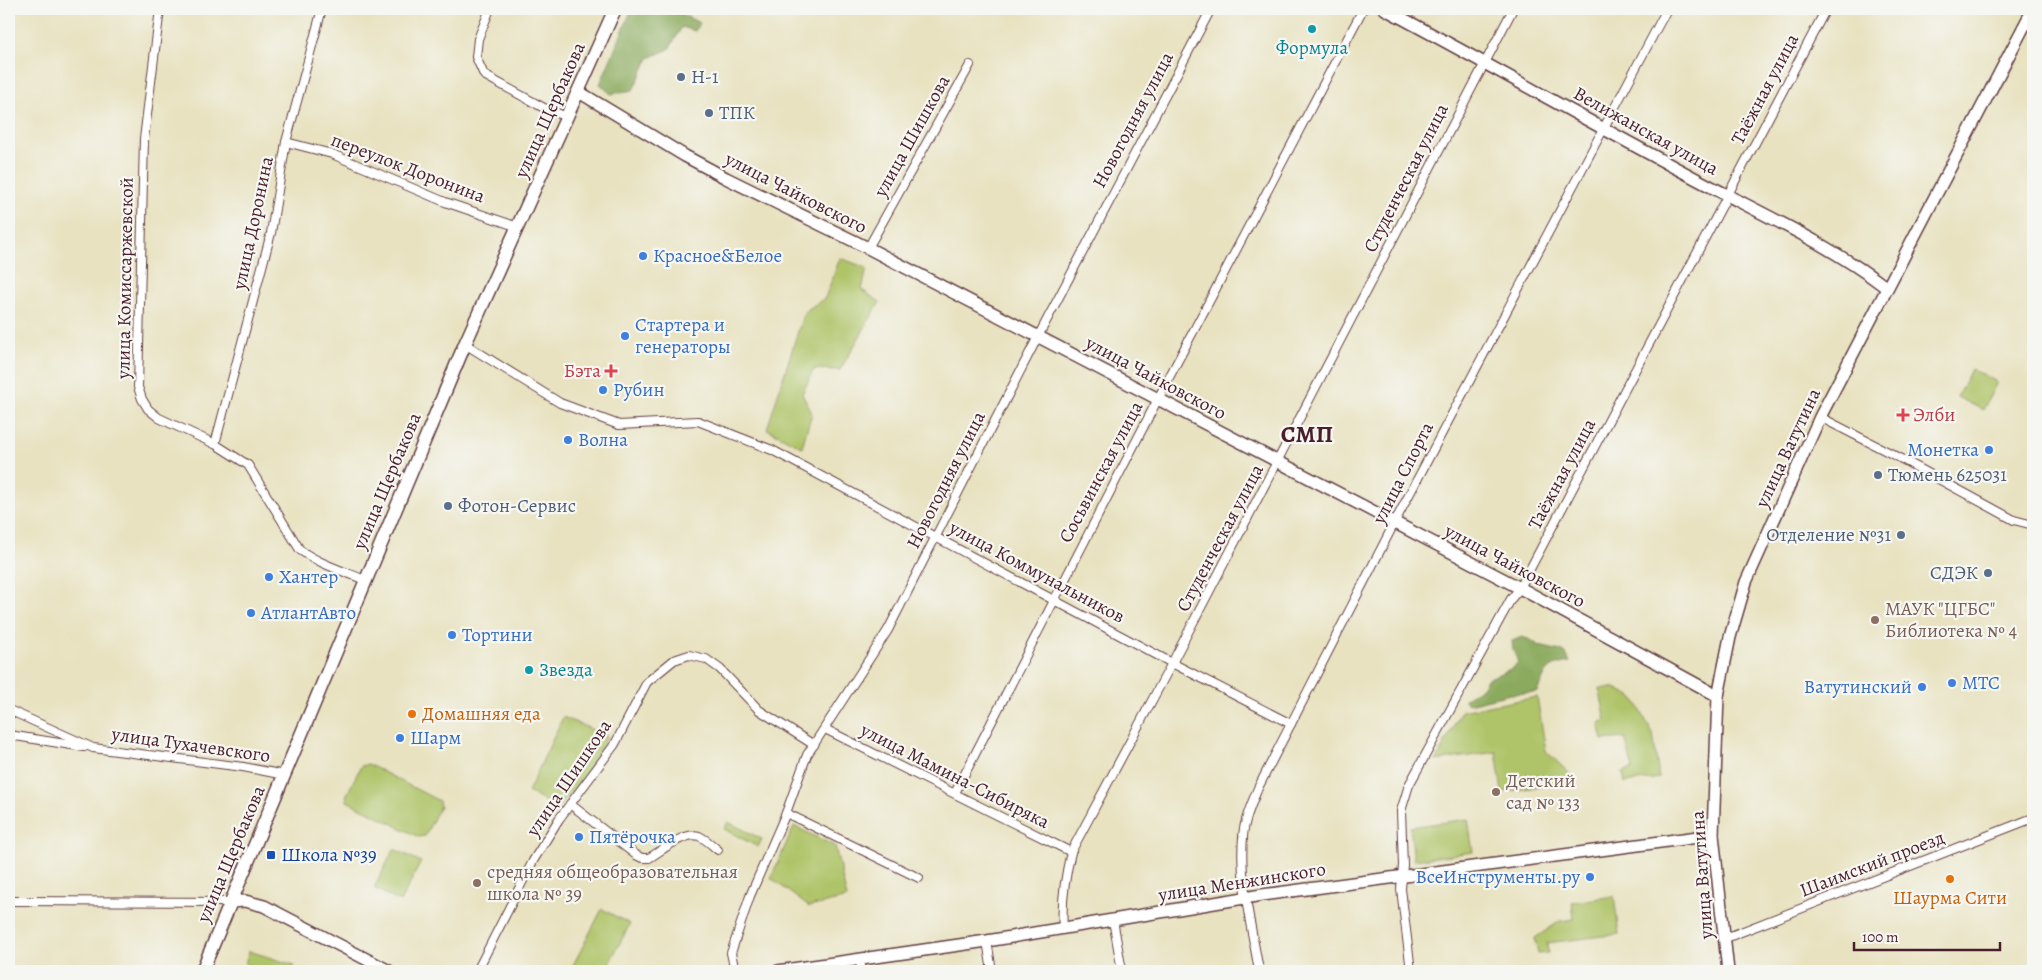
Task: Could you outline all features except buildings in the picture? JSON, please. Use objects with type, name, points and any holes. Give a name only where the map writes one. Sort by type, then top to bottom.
[{"type":"main road","name":"улица Щербакова","points":[[202,971],[465,344],[615,9]]},
{"type":"street","name":"улица Комиссаржевской","points":[[160,9],[144,139],[138,387],[142,399],[148,409],[159,418],[215,444],[248,465],[300,550],[311,558],[365,580]]},
{"type":"street","name":"улица Доронина","points":[[215,444],[271,233],[286,142],[322,9]]},
{"type":"street","points":[[490,9],[478,39],[476,57],[484,74],[544,108],[567,117]]},
{"type":"street","name":"Новогодняя улица","points":[[735,971],[731,953],[750,896],[786,813],[807,755],[888,630],[1038,336],[1211,9]]},
{"type":"street","name":"Сосьвинская улица","points":[[954,793],[1158,398],[1363,9]]},
{"type":"street","name":"Велижанская улица","points":[[1386,9],[1727,196],[1795,229],[1859,267],[1887,288]]},
{"type":"street","name":"Студенческая улица","points":[[1063,928],[1062,912],[1065,880],[1071,852],[1278,462],[1513,9]]},
{"type":"street","name":"улица Спорта","points":[[1259,971],[1247,898],[1243,859],[1243,835],[1246,820],[1258,788],[1602,128],[1667,9]]},
{"type":"street","name":"Таёжная улица","points":[[1411,971],[1401,889],[1401,811],[1409,785],[1511,599],[1520,588],[1826,9]]},
{"type":"street","name":"улица Ватутина","points":[[1728,971],[1713,835],[1718,696],[1730,636],[1746,582],[1820,418],[2033,9]]},
{"type":"street","name":"улица Шишкова","points":[[868,248],[970,65]]},
{"type":"street","name":"улица Чайковского","points":[[579,92],[685,156],[1158,398],[1520,588],[1718,696]]},
{"type":"street","name":"переулок Доронина","points":[[286,142],[332,154],[445,202],[518,227]]},
{"type":"street","name":"улица Коммунальников","points":[[465,344],[570,408],[619,425],[698,421],[772,450],[935,535],[1172,664],[1291,724]]},
{"type":"street","points":[[1820,418],[1900,458],[2014,520],[2033,524]]},
{"type":"street","name":"улица Шишкова","points":[[477,971],[533,861],[570,804],[615,744],[647,682],[674,660],[689,655],[706,659],[720,669],[759,710],[814,745]]},
{"type":"street","name":"улица Тухачевского","points":[[9,710],[93,748]]},
{"type":"street","name":"улица Мамина-Сибиряка","points":[[825,729],[1071,852]]},
{"type":"street","name":"улица Тухачевского","points":[[9,735],[93,748],[229,765],[285,775]]},
{"type":"street","points":[[570,804],[642,858],[649,858],[684,837],[692,835],[700,836],[718,850]]},
{"type":"street","points":[[786,813],[918,878]]},
{"type":"street","name":"Шаимский проезд","points":[[1723,939],[2033,818]]},
{"type":"street","name":"улица Менжинского","points":[[778,971],[861,966],[987,941],[1247,898],[1713,835]]},
{"type":"street","points":[[9,901],[245,901],[264,906],[389,971]]},
{"type":"street","points":[[1113,920],[1122,971]]},
{"type":"street","points":[[987,941],[992,971]]},
{"type":"green space","points":[[632,9],[678,9],[681,14],[700,23],[695,31],[682,27],[669,49],[649,58],[633,90],[611,94],[600,84]]},
{"type":"green space","points":[[840,258],[867,268],[862,290],[880,302],[840,370],[814,369],[802,394],[812,413],[802,447],[767,429],[804,312],[825,298]]},
{"type":"green space","points":[[1971,369],[1997,382],[1983,410],[1957,397]]},
{"type":"green space","points":[[1522,637],[1531,640],[1539,646],[1565,652],[1570,662],[1551,668],[1545,675],[1537,692],[1510,694],[1468,704],[1464,699],[1482,688],[1487,679],[1513,668],[1518,662],[1513,650],[1512,641]]},
{"type":"green space","points":[[1599,688],[1615,688],[1634,698],[1653,734],[1659,778],[1625,783],[1623,772],[1633,769],[1625,738],[1603,740],[1599,723],[1606,720]]},
{"type":"green space","points":[[1537,697],[1546,751],[1571,775],[1573,782],[1502,792],[1496,752],[1436,761],[1461,711]]},
{"type":"green space","points":[[563,717],[607,736],[597,757],[557,808],[528,792]]},
{"type":"green space","points":[[368,764],[439,801],[440,806],[425,836],[419,837],[347,801],[346,796],[361,766]]},
{"type":"green space","points":[[1468,819],[1473,852],[1414,860],[1410,827]]},
{"type":"green space","points":[[728,822],[762,839],[758,847],[724,829]]},
{"type":"green space","points":[[794,826],[835,846],[847,898],[809,907],[771,878]]},
{"type":"green space","points":[[394,849],[421,862],[400,902],[374,888]]},
{"type":"green space","points":[[1614,896],[1619,934],[1547,943],[1548,953],[1538,954],[1535,938],[1560,921],[1574,919],[1572,902]]},
{"type":"green space","points":[[602,909],[630,924],[605,971],[570,971]]},
{"type":"green space","points":[[249,951],[294,965],[292,971],[265,971],[245,964]]},
{"type":"place","name":"Формула","points":[[1312,29]]},
{"type":"place","name":"Н-1","points":[[681,77]]},
{"type":"place","name":"ТПК","points":[[709,113]]},
{"type":"place","name":"Красное&Белое","points":[[643,256]]},
{"type":"place","name":"Стартера и генераторы","points":[[625,336]]},
{"type":"place","name":"Бэта","points":[[611,371]]},
{"type":"place","name":"Рубин","points":[[603,390]]},
{"type":"place","name":"Элби","points":[[1903,415]]},
{"type":"place","name":"Волна","points":[[568,440]]},
{"type":"place","name":"Монетка","points":[[1989,450]]},
{"type":"place","name":"Тюмень 625031","points":[[1878,475]]},
{"type":"place","name":"Фотон-Сервис","points":[[448,506]]},
{"type":"place","name":"Отделение №31","points":[[1901,535]]},
{"type":"place","name":"СДЭК","points":[[1988,573]]},
{"type":"place","name":"Хантер","points":[[269,577]]},
{"type":"place","name":"АтлантАвто","points":[[251,613]]},
{"type":"place","name":"МАУК \"ЦГБС\" Библиотека № 4","points":[[1875,620]]},
{"type":"place","name":"Тортини","points":[[452,635]]},
{"type":"place","name":"Звезда","points":[[529,670]]},
{"type":"place","name":"МТС","points":[[1952,683]]},
{"type":"place","name":"Ватутинский","points":[[1922,687]]},
{"type":"place","name":"Домашняя еда","points":[[412,714]]},
{"type":"place","name":"Шарм","points":[[400,738]]},
{"type":"place","name":"Детский сад № 133","points":[[1496,792]]},
{"type":"place","name":"Пятёрочка","points":[[579,837]]},
{"type":"place","name":"Школа №39","points":[[271,855]]},
{"type":"place","name":"ВсеИнструменты.ру","points":[[1590,877]]},
{"type":"place","name":"Шаурма Сити","points":[[1950,879]]},
{"type":"place","name":"средняя общеобразовательная школа № 39","points":[[477,883]]},
{"type":"district","name":"СМП","points":[[1307,434]]}]
